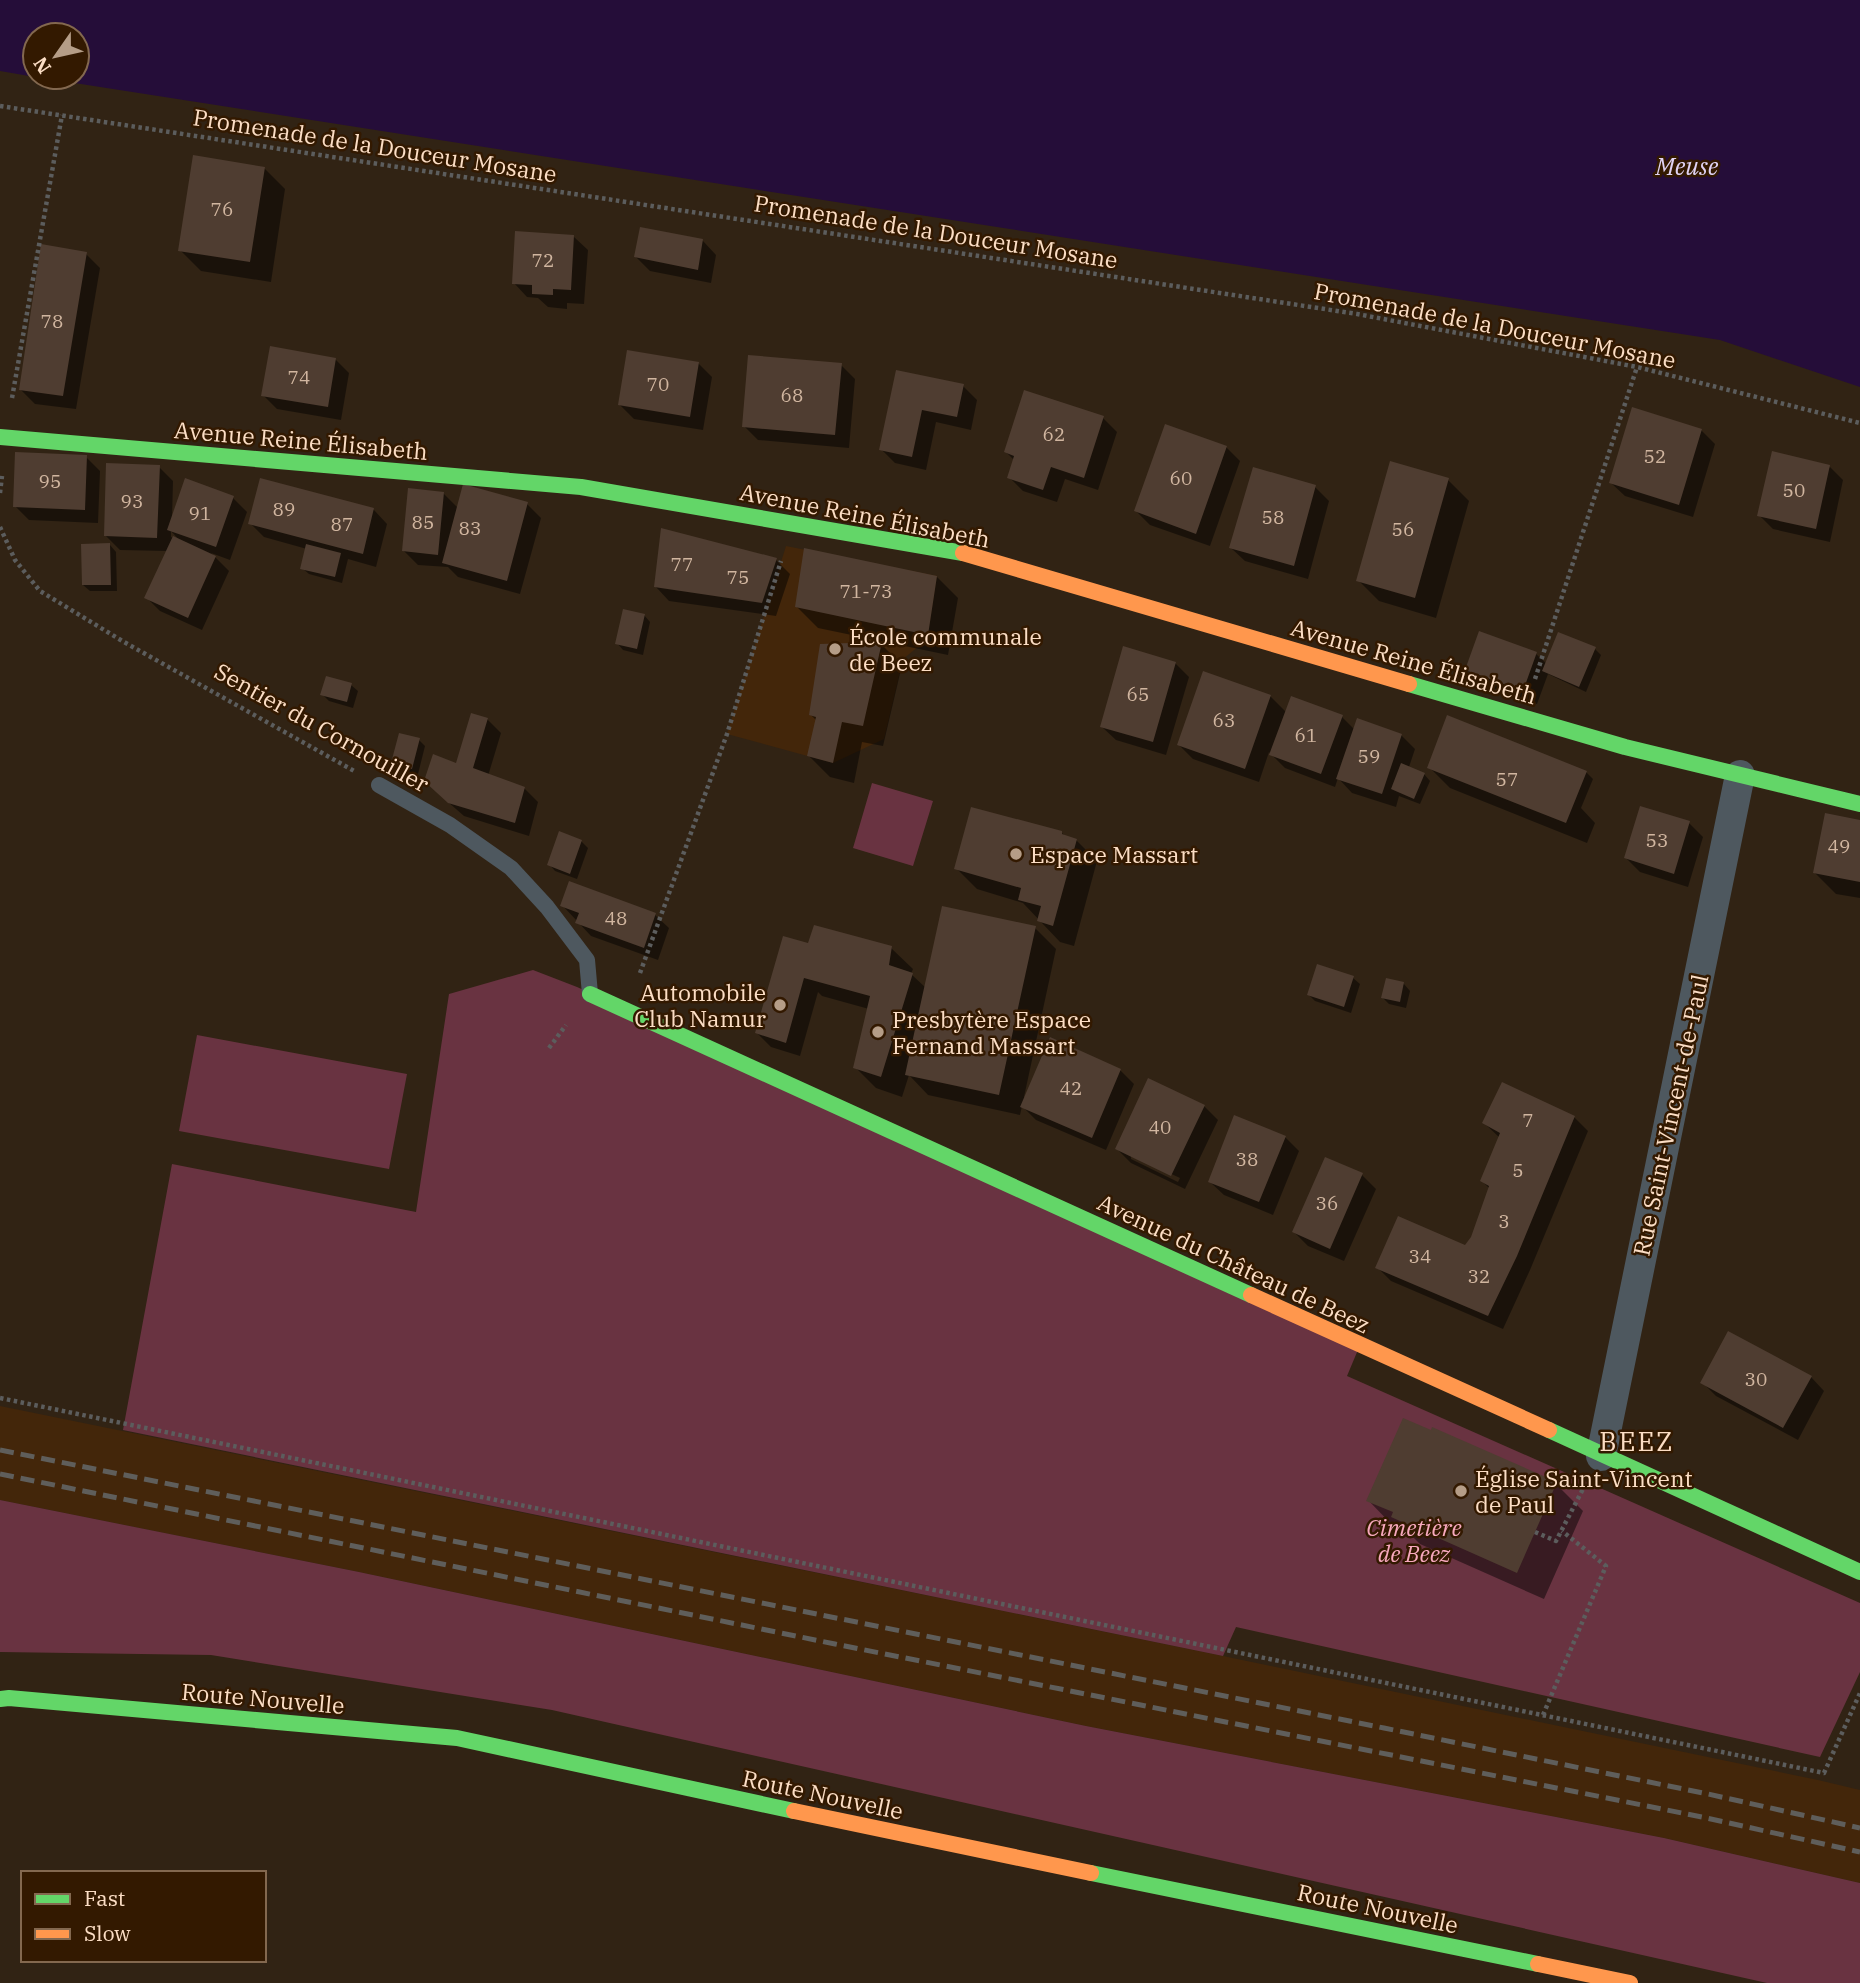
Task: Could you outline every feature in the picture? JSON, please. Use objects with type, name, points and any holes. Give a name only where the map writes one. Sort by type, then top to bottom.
[{"type":"street","name":"Avenue Reine Élisabeth","points":[[3,437],[581,487],[960,552],[1625,747],[1860,804]]},
{"type":"street","name":"Rue Saint-Vincent-de-Paul","points":[[1601,1455],[1740,775]]},
{"type":"street","name":"Avenue du Château de Beez","points":[[590,994],[1860,1572]]},
{"type":"street","name":"Route Nouvelle","points":[[0,1699],[457,1738],[847,1823],[1630,1983]]},
{"type":"lane","name":"Sentier du Cornouiller","points":[[379,785],[450,825],[511,868],[547,907],[587,960],[590,994]]},
{"type":"path","name":"Promenade de la Douceur Mosane","points":[[0,106],[1357,314],[1637,367],[1860,423]]},
{"type":"path","points":[[3,437],[62,115]]},
{"type":"path","points":[[1522,717],[1637,367]]},
{"type":"path","points":[[626,1010],[726,734],[793,523]]},
{"type":"path","name":"Sentier du Cornouiller","points":[[0,527],[15,560],[40,591],[124,642],[379,785]]},
{"type":"path","points":[[0,1398],[1824,1773],[1860,1693]]},
{"type":"path","points":[[1535,1532],[1556,1541],[1601,1455]]},
{"type":"path","points":[[1542,1715],[1606,1566],[1562,1531]]},
{"type":"shaded area","name":"École communale de Beez","points":[[786,546],[937,576],[929,638],[903,659],[884,739],[833,763],[727,734]]},
{"type":"shaded area","points":[[0,1406],[1223,1656],[1860,1790],[1860,1883],[1664,1838],[1086,1726],[359,1572],[0,1500]]},
{"type":"green space","points":[[872,783],[933,801],[913,866],[853,848]]},
{"type":"green space","name":"Cimetière de Beez","points":[[533,970],[577,987],[1360,1345],[1347,1376],[1860,1603],[1860,1672],[1820,1757],[1236,1627],[1223,1656],[123,1430],[172,1164],[416,1212],[449,994]]},
{"type":"green space","points":[[197,1035],[407,1074],[389,1169],[179,1131]]},
{"type":"green space","points":[[0,1500],[359,1572],[1086,1726],[1664,1838],[1860,1883],[1860,1983],[1767,1983],[552,1710],[211,1655],[0,1652]]},
{"type":"water","name":"Meuse","points":[[0,0],[1860,0],[1860,387],[1720,340],[91,86],[91,21],[21,21],[21,75],[0,71]]},
{"type":"building","points":[[193,155],[265,167],[250,262],[178,251]]},
{"type":"building","points":[[640,227],[703,239],[698,270],[634,257]]},
{"type":"building","points":[[515,231],[574,235],[571,290],[553,289],[553,295],[532,294],[532,285],[512,284]]},
{"type":"building","points":[[41,244],[87,252],[63,396],[19,390]]},
{"type":"building","points":[[270,346],[336,358],[328,407],[261,396]]},
{"type":"building","points":[[627,350],[699,362],[690,417],[618,405]]},
{"type":"building","points":[[748,355],[842,363],[835,435],[742,427]]},
{"type":"building","points":[[896,370],[964,384],[957,417],[922,410],[912,457],[879,450]]},
{"type":"building","points":[[1024,390],[1104,416],[1084,478],[1051,467],[1043,490],[1007,478],[1014,456],[1004,452]]},
{"type":"building","points":[[1632,407],[1702,429],[1679,505],[1609,483]]},
{"type":"building","points":[[1165,424],[1227,446],[1196,534],[1134,511]]},
{"type":"building","points":[[1772,451],[1830,465],[1816,529],[1757,516]]},
{"type":"building","points":[[15,452],[87,455],[85,510],[13,507]]},
{"type":"building","points":[[1390,461],[1449,478],[1415,598],[1356,581]]},
{"type":"building","points":[[106,463],[160,465],[157,538],[104,536]]},
{"type":"building","points":[[1253,467],[1316,485],[1294,566],[1229,548]]},
{"type":"building","points":[[185,478],[234,496],[216,547],[167,530]]},
{"type":"building","points":[[260,478],[374,508],[363,554],[248,524]]},
{"type":"building","points":[[463,484],[528,502],[507,581],[442,563]]},
{"type":"building","points":[[408,488],[444,492],[438,555],[402,551]]},
{"type":"building","points":[[661,528],[777,558],[762,603],[654,587]]},
{"type":"building","points":[[173,536],[216,556],[188,618],[144,598]]},
{"type":"building","points":[[110,543],[111,585],[82,585],[81,544]]},
{"type":"building","points":[[306,544],[341,553],[335,577],[300,569]]},
{"type":"building","points":[[804,548],[937,576],[928,635],[795,607]]},
{"type":"building","points":[[623,609],[645,614],[637,649],[615,644]]},
{"type":"building","points":[[1479,631],[1537,652],[1523,691],[1465,670]]},
{"type":"building","points":[[1558,632],[1596,647],[1579,687],[1542,671]]},
{"type":"building","points":[[882,642],[863,726],[842,722],[833,763],[807,756],[816,717],[809,715],[820,644]]},
{"type":"building","points":[[1123,646],[1176,662],[1153,742],[1100,727]]},
{"type":"building","points":[[1203,671],[1271,695],[1245,769],[1177,745]]},
{"type":"building","points":[[326,676],[352,683],[347,702],[320,695]]},
{"type":"building","points":[[1291,696],[1343,715],[1321,774],[1269,755]]},
{"type":"building","points":[[471,713],[488,718],[473,768],[525,787],[515,823],[448,803],[424,781],[433,754],[456,763]]},
{"type":"building","points":[[1447,715],[1587,771],[1566,823],[1427,768]]},
{"type":"building","points":[[1357,718],[1402,734],[1382,794],[1336,779]]},
{"type":"building","points":[[399,733],[420,738],[412,769],[391,763]]},
{"type":"building","points":[[1401,763],[1425,773],[1414,799],[1391,789]]},
{"type":"building","points":[[1640,806],[1690,821],[1674,874],[1624,858]]},
{"type":"building","name":"Espace Massart","points":[[971,807],[1062,831],[1062,834],[1077,839],[1053,926],[1037,921],[1041,906],[1018,900],[1021,888],[954,869]]},
{"type":"building","points":[[1825,813],[1860,820],[1860,882],[1813,873]]},
{"type":"building","points":[[559,831],[582,840],[570,874],[547,865]]},
{"type":"building","points":[[569,881],[656,913],[644,948],[575,923],[579,913],[560,906]]},
{"type":"building","points":[[942,906],[1036,926],[999,1095],[905,1075]]},
{"type":"building","name":"Presbytère Espace Fernand Massart","points":[[814,925],[892,946],[889,965],[913,973],[881,1077],[853,1068],[870,996],[804,978],[786,1043],[755,1033],[783,936],[808,943]]},
{"type":"building","points":[[1317,964],[1354,976],[1344,1007],[1307,995]]},
{"type":"building","points":[[1386,978],[1404,982],[1400,1002],[1381,998]]},
{"type":"building","points":[[1050,1037],[1121,1069],[1092,1138],[1020,1107]]},
{"type":"building","points":[[1148,1078],[1205,1105],[1171,1176],[1115,1149]]},
{"type":"building","points":[[1502,1082],[1575,1116],[1517,1256],[1488,1316],[1375,1268],[1398,1216],[1465,1245],[1471,1237],[1489,1186],[1480,1181],[1500,1133],[1482,1123]]},
{"type":"building","points":[[1234,1115],[1286,1136],[1259,1202],[1208,1182]]},
{"type":"building","points":[[1325,1157],[1363,1173],[1330,1249],[1292,1232]]},
{"type":"building","points":[[1728,1331],[1812,1376],[1783,1428],[1700,1383]]},
{"type":"building","name":"Église Saint-Vincent de Paul","points":[[1403,1418],[1431,1430],[1432,1427],[1557,1482],[1517,1573],[1391,1517],[1393,1512],[1366,1501]]},
{"type":"railway","points":[[0,1450],[1384,1728],[1860,1828]]},
{"type":"railway","points":[[0,1474],[1702,1817],[1860,1852]]},
{"type":"traffic: fast","points":[[0,437],[581,487],[963,553]]},
{"type":"traffic: fast","points":[[1409,684],[1625,747],[1860,804]]},
{"type":"traffic: fast","points":[[590,994],[1251,1295]]},
{"type":"traffic: fast","points":[[1549,1430],[1860,1572]]},
{"type":"traffic: fast","points":[[0,1699],[457,1738],[794,1811]]},
{"type":"traffic: fast","points":[[1091,1873],[1538,1964]]},
{"type":"traffic: slow","points":[[963,553],[1409,684]]},
{"type":"traffic: slow","points":[[1251,1295],[1549,1430]]},
{"type":"traffic: slow","points":[[794,1811],[1091,1873]]},
{"type":"traffic: slow","points":[[1538,1964],[1630,1983]]},
{"type":"place","name":"École communale de Beez","points":[[835,649]]},
{"type":"place","name":"Espace Massart","points":[[1016,854]]},
{"type":"place","name":"Automobile Club Namur","points":[[780,1005]]},
{"type":"place","name":"Presbytère Espace Fernand Massart","points":[[878,1032]]},
{"type":"place","name":"Église Saint-Vincent de Paul","points":[[1461,1491]]},
{"type":"district","name":"BEEZ","points":[[1637,1441]]}]
